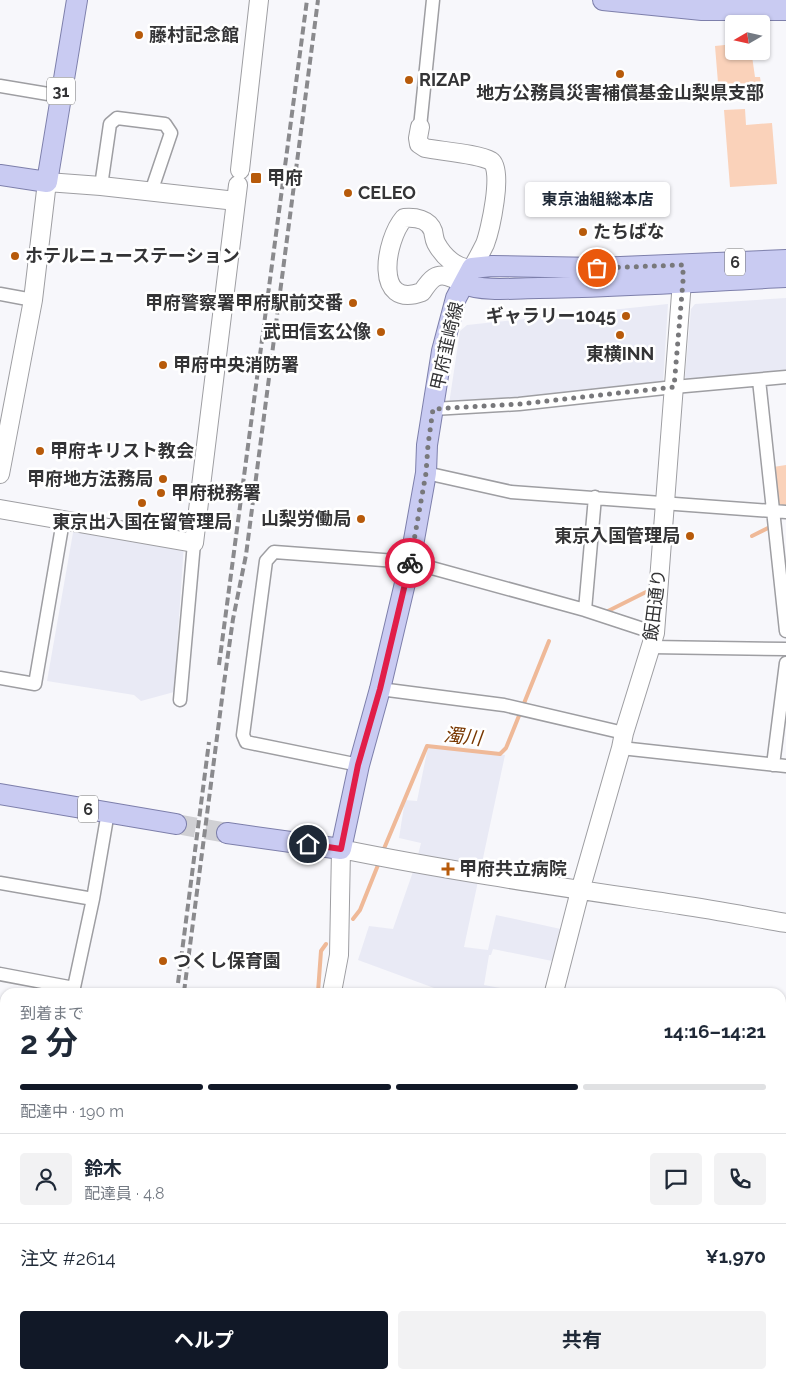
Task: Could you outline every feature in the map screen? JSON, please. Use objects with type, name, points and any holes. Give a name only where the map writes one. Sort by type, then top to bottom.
[{"type":"main road","name":"31","points":[[47,182],[77,0]]},
{"type":"main road","points":[[603,0],[702,10],[786,10]]},
{"type":"main road","points":[[0,174],[47,182]]},
{"type":"main road","name":"6","points":[[683,273],[786,260]]},
{"type":"main road","name":"6","points":[[468,276],[492,266],[597,268],[786,277]]},
{"type":"main road","name":"甲府韮崎線","points":[[341,849],[358,765],[380,689],[410,562],[426,473],[428,445],[442,351],[456,298],[468,276]]},
{"type":"main road","name":"6","points":[[0,794],[176,824]]},
{"type":"main road","points":[[227,832],[341,849]]},
{"type":"street","points":[[180,700],[194,543],[259,0]]},
{"type":"street","points":[[434,0],[418,138],[420,144],[425,148],[469,155],[491,161],[494,164],[496,182],[494,208],[485,242],[468,276]]},
{"type":"street","points":[[0,86],[60,96]]},
{"type":"street","points":[[101,186],[110,124],[117,118],[165,124],[172,133],[151,192]]},
{"type":"street","points":[[0,474],[33,300],[47,182],[151,192],[238,185]]},
{"type":"street","points":[[412,217],[427,223],[433,230],[435,242],[431,278],[422,292],[409,296],[397,291],[388,280],[386,272],[392,238],[398,225],[404,218],[412,217]]},
{"type":"street","points":[[435,242],[444,254],[458,267],[466,269],[468,276]]},
{"type":"street","name":"飯田通り","points":[[555,988],[580,890],[653,640],[683,273]]},
{"type":"street","points":[[431,278],[437,276],[468,276]]},
{"type":"street","points":[[0,294],[33,300]]},
{"type":"street","points":[[433,409],[519,404],[786,377]]},
{"type":"street","points":[[758,380],[780,512],[786,631]]},
{"type":"street","points":[[426,473],[512,492],[780,512]]},
{"type":"street","points":[[585,610],[595,497]]},
{"type":"street","points":[[0,509],[194,543]]},
{"type":"street","points":[[0,678],[35,684],[63,521]]},
{"type":"street","points":[[358,765],[246,742],[243,735],[266,561],[274,552],[410,562],[585,610],[653,640],[786,649]]},
{"type":"street","points":[[773,765],[786,663]]},
{"type":"street","points":[[380,689],[504,705],[623,741],[786,766]]},
{"type":"street","points":[[73,988],[93,899],[108,812]]},
{"type":"street","points":[[333,988],[339,955],[341,849],[389,859],[684,905],[786,923]]},
{"type":"street","points":[[0,883],[93,899]]},
{"type":"street","points":[[0,974],[64,988]]},
{"type":"shaded area","points":[[786,298],[786,372],[688,381],[685,377],[691,309],[695,304]]},
{"type":"shaded area","points":[[668,304],[663,383],[449,404],[460,331],[467,325]]},
{"type":"shaded area","points":[[74,527],[184,544],[174,692],[141,701],[134,695],[47,681]]},
{"type":"shaded area","name":"甲府共立病院","points":[[428,747],[505,755],[464,947],[488,950],[496,915],[570,931],[562,963],[493,949],[491,955],[489,955],[484,985],[501,988],[434,988],[358,960],[369,926],[393,929],[421,843],[399,838],[405,800],[417,801]]},
{"type":"green space","points":[[725,45],[725,60],[753,60],[755,77],[760,77],[762,91],[719,95],[715,46]]},
{"type":"green space","points":[[745,109],[746,125],[772,123],[777,184],[730,187],[724,110]]},
{"type":"green space","points":[[786,465],[786,508],[778,508],[773,467]]},
{"type":"waterway","points":[[752,536],[772,526]]},
{"type":"waterway","name":"濁川","points":[[606,612],[646,592]]},
{"type":"waterway","name":"濁川","points":[[383,851],[427,746],[500,754],[506,748],[549,641]]},
{"type":"waterway","name":"濁川","points":[[353,919],[360,910],[380,860]]},
{"type":"waterway","name":"濁川","points":[[318,988],[321,951],[326,944]]},
{"type":"tunnel","points":[[176,824],[227,833]]},
{"type":"railway","points":[[219,665],[307,0]]},
{"type":"railway","points":[[185,988],[233,619],[246,555],[318,0]]},
{"type":"railway","points":[[178,983],[209,742]]},
{"type":"way so far","points":[[410,563],[426,473],[433,409],[519,404],[674,387],[683,265],[597,268]]},
{"type":"place","name":"藤村記念館","points":[[139,35]]},
{"type":"place","name":"地方公務員災害補償基金山梨県支部","points":[[620,74]]},
{"type":"place","name":"RIZAP","points":[[409,80]]},
{"type":"place","name":"甲府","points":[[256,178]]},
{"type":"place","name":"CELEO","points":[[348,193]]},
{"type":"place","name":"たちばな","points":[[583,232]]},
{"type":"place","name":"ホテルニューステーション","points":[[15,256]]},
{"type":"place","name":"東京油組総本店","points":[[597,268]]},
{"type":"place","name":"甲府警察署甲府駅前交番","points":[[353,303]]},
{"type":"place","name":"ギャラリー1045","points":[[626,316]]},
{"type":"place","name":"武田信玄公像","points":[[381,332]]},
{"type":"place","name":"東横INN","points":[[620,335]]},
{"type":"place","name":"甲府中央消防署","points":[[163,365]]},
{"type":"place","name":"甲府キリスト教会","points":[[40,451]]},
{"type":"place","name":"甲府地方法務局","points":[[163,479]]},
{"type":"place","name":"甲府税務署","points":[[161,493]]},
{"type":"place","name":"東京出入国在留管理局","points":[[142,503]]},
{"type":"place","name":"山梨労働局","points":[[361,519]]},
{"type":"place","name":"東京入国管理局","points":[[690,536]]},
{"type":"place","name":"甲府共立病院","points":[[448,869]]},
{"type":"place","name":"つくし保育園","points":[[163,961]]},
{"type":"route","points":[[308,844],[341,849],[358,765],[380,689],[410,563]]}]
